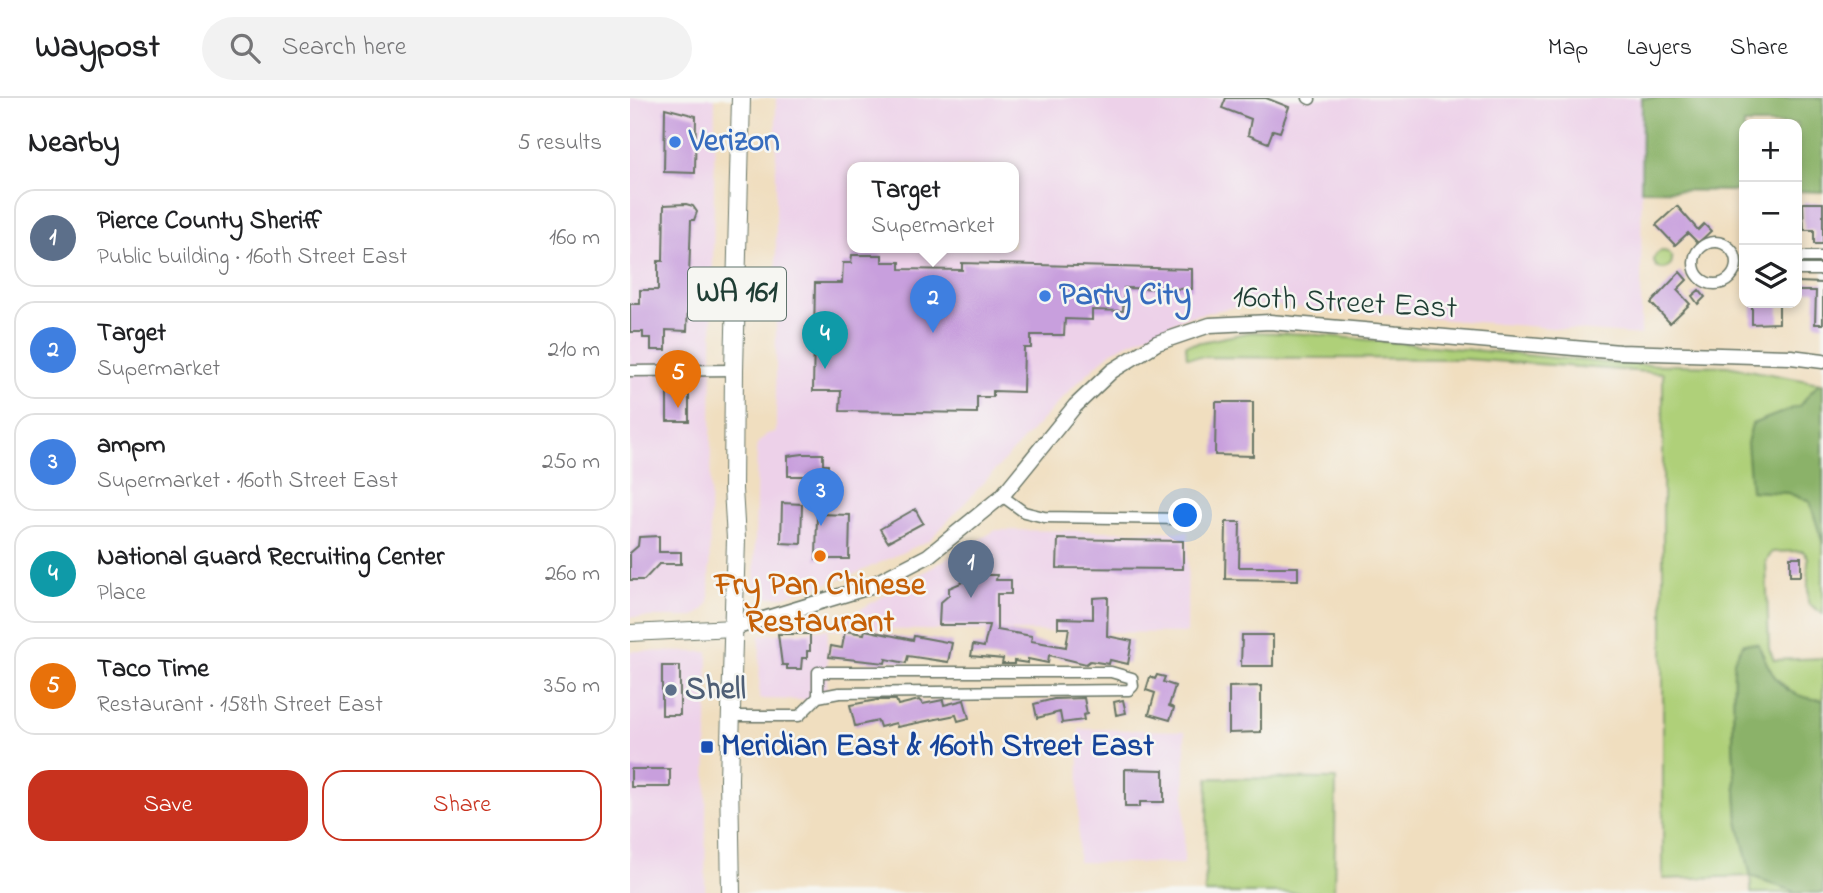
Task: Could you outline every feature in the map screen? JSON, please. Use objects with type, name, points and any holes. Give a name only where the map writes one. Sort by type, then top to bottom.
[{"type":"main road","name":"WA 161","points":[[729,779],[723,755],[737,510],[733,489],[734,370],[741,98]]},
{"type":"main road","name":"WA 161","points":[[729,628],[731,893]]},
{"type":"main road","name":"160th Street East","points":[[630,633],[729,628]]},
{"type":"street","points":[[1713,242],[1731,249],[1742,263],[1727,280],[1714,284],[1701,279],[1694,260],[1700,248],[1713,242]]},
{"type":"street","points":[[1802,257],[1823,257]]},
{"type":"street","points":[[1802,270],[1823,270]]},
{"type":"street","name":"160th Street East","points":[[729,628],[866,588],[904,570],[948,541],[1002,496],[1075,406],[1112,371],[1157,343],[1221,324],[1270,322],[1620,352],[1791,356],[1823,361]]},
{"type":"street","points":[[630,371],[734,370]]},
{"type":"street","points":[[1002,496],[1024,512],[1044,517],[1186,519]]},
{"type":"street","points":[[731,716],[799,716],[818,697],[839,693],[1129,690],[1133,686],[1132,678],[1111,672],[818,672],[818,697]]},
{"type":"street","points":[[973,672],[974,693]]},
{"type":"shaded area","points":[[630,98],[715,98],[709,602],[705,609],[694,617],[630,617]]},
{"type":"shaded area","points":[[776,98],[1642,98],[1641,335],[1263,305],[1239,306],[1186,317],[1112,351],[1074,386],[930,540],[848,577],[781,597],[767,597],[754,589],[757,444],[767,434],[776,432]]},
{"type":"shaded area","points":[[996,530],[1188,532],[1187,633],[828,629],[827,688],[806,700],[759,699],[760,635],[827,629]]},
{"type":"shaded area","points":[[630,651],[708,652],[705,893],[630,893]]},
{"type":"shaded area","points":[[1079,729],[1185,731],[1184,864],[1078,862]]},
{"type":"green space","points":[[1642,98],[1823,98],[1823,192],[1802,191],[1802,119],[1739,119],[1739,191],[1641,190]]},
{"type":"green space","points":[[1663,251],[1669,254],[1672,260],[1669,266],[1663,269],[1657,266],[1654,260],[1657,254]]},
{"type":"green space","points":[[1251,332],[1308,334],[1618,364],[1727,366],[1819,383],[1800,406],[1752,424],[1751,491],[1788,493],[1810,502],[1823,544],[1823,614],[1808,603],[1808,557],[1803,551],[1772,552],[1766,562],[1769,649],[1774,660],[1823,658],[1823,700],[1797,698],[1770,672],[1758,644],[1734,660],[1733,746],[1738,821],[1751,876],[1663,879],[1663,373],[1465,359],[1187,357],[1186,345]]},
{"type":"green space","points":[[1819,383],[1823,384],[1823,544],[1810,502],[1788,493],[1751,491],[1747,443],[1752,424],[1799,406]]},
{"type":"green space","points":[[1744,643],[1758,644],[1775,677],[1789,690],[1798,695],[1823,700],[1823,893],[1798,893],[1751,876],[1738,821],[1733,746],[1734,660]]},
{"type":"green space","points":[[1208,778],[1336,779],[1334,893],[1205,893]]},
{"type":"green space","points":[[1751,876],[1798,893],[1751,893]]},
{"type":"building","points":[[1226,98],[1266,98],[1289,107],[1280,132],[1273,130],[1268,143],[1248,135],[1251,119],[1222,108]]},
{"type":"building","points":[[665,108],[696,116],[695,173],[664,172]]},
{"type":"building","points":[[1803,203],[1823,203],[1823,244],[1814,244],[1814,230],[1804,230]]},
{"type":"building","points":[[664,205],[693,206],[697,212],[694,220],[691,220],[687,331],[666,330],[666,350],[651,350],[651,338],[643,338],[643,332],[630,332],[630,304],[640,304],[640,290],[658,290],[658,261],[663,261]]},
{"type":"building","points":[[1677,206],[1698,230],[1704,224],[1711,231],[1698,243],[1688,233],[1675,245],[1656,225]]},
{"type":"building","points":[[852,255],[882,255],[882,262],[900,262],[900,269],[962,270],[962,263],[1192,269],[1192,289],[1124,288],[1123,311],[1092,310],[1092,320],[1065,319],[1064,335],[1031,335],[1031,348],[1024,348],[1023,392],[993,391],[993,397],[977,397],[977,413],[840,411],[841,391],[813,391],[815,283],[842,283],[843,263],[851,263]]},
{"type":"building","points":[[1680,272],[1687,280],[1677,290],[1690,304],[1670,323],[1651,303]]},
{"type":"building","points":[[1802,282],[1823,283],[1823,324],[1815,324],[1816,291],[1802,291]]},
{"type":"building","points":[[1699,290],[1705,297],[1698,304],[1692,296]]},
{"type":"building","points":[[1752,308],[1779,308],[1779,323],[1752,324]]},
{"type":"building","points":[[667,389],[686,391],[689,396],[689,421],[667,421]]},
{"type":"building","points":[[1216,402],[1253,402],[1253,456],[1215,455]]},
{"type":"building","points":[[823,454],[823,465],[828,465],[828,477],[821,477],[821,488],[807,488],[807,476],[788,476],[788,456]]},
{"type":"building","points":[[782,503],[802,504],[801,544],[781,543]]},
{"type":"building","points":[[915,509],[923,523],[888,542],[880,529]]},
{"type":"building","points":[[817,514],[850,515],[849,559],[816,559]]},
{"type":"building","points":[[1226,522],[1240,522],[1239,567],[1298,567],[1298,580],[1225,579]]},
{"type":"building","points":[[659,536],[659,552],[681,552],[681,564],[659,564],[644,580],[630,580],[630,553],[638,546],[639,537]]},
{"type":"building","points":[[1058,539],[1183,541],[1183,569],[1057,568]]},
{"type":"building","points":[[1790,557],[1801,557],[1801,576],[1790,576]]},
{"type":"building","points":[[969,575],[997,575],[996,580],[1011,580],[1011,594],[997,594],[997,630],[1032,636],[1031,641],[1066,647],[1069,628],[1058,628],[1058,618],[1093,619],[1093,598],[1108,597],[1107,636],[1132,641],[1128,664],[1110,660],[1109,664],[1090,661],[1086,664],[1049,655],[1048,663],[1028,659],[1028,663],[1014,661],[1014,664],[1002,664],[1003,659],[971,656],[973,645],[984,647],[989,625],[939,625],[940,603],[949,595],[949,588],[961,583]]},
{"type":"building","points":[[865,630],[913,640],[914,636],[952,643],[948,662],[908,656],[906,663],[886,659],[885,663],[829,657],[831,646],[842,648],[845,631],[864,634]]},
{"type":"building","points":[[778,634],[810,634],[810,651],[807,651],[807,658],[802,658],[801,669],[787,669],[787,665],[782,665]]},
{"type":"building","points":[[1242,635],[1273,635],[1273,666],[1241,666]]},
{"type":"building","name":"Shell","points":[[662,666],[680,666],[680,715],[662,715]]},
{"type":"building","points":[[1157,675],[1165,677],[1163,682],[1175,686],[1169,706],[1174,708],[1170,720],[1149,714],[1155,693],[1146,690],[1150,677],[1155,679]]},
{"type":"building","points":[[1261,686],[1261,732],[1229,733],[1229,687]]},
{"type":"building","points":[[1084,698],[1087,714],[1083,715],[1084,720],[1062,723],[1060,712],[1037,718],[1034,704],[1054,699]]},
{"type":"building","points":[[896,700],[898,705],[919,700],[923,704],[943,700],[944,705],[964,700],[969,718],[958,721],[956,715],[897,727],[896,723],[880,727],[878,721],[855,726],[850,705]]},
{"type":"building","points":[[1123,700],[1126,713],[1116,715],[1114,702]]},
{"type":"building","points":[[631,769],[670,769],[670,787],[631,787]]},
{"type":"building","points":[[1125,769],[1164,770],[1164,802],[1140,802],[1140,807],[1125,807]]},
{"type":"place","name":"Verizon","points":[[675,142]]},
{"type":"place","name":"Party City","points":[[1045,296]]},
{"type":"place","name":"Target","points":[[933,333]]},
{"type":"place","name":"National Guard Recruiting Center","points":[[825,369]]},
{"type":"place","name":"Taco Time","points":[[678,408]]},
{"type":"place","name":"ampm","points":[[821,526]]},
{"type":"place","name":"Fry Pan Chinese Restaurant","points":[[820,556]]},
{"type":"place","name":"Pierce County Sheriff","points":[[971,598]]},
{"type":"place","name":"Shell","points":[[671,690]]},
{"type":"place","name":"Meridian East & 160th Street East","points":[[707,747]]}]
